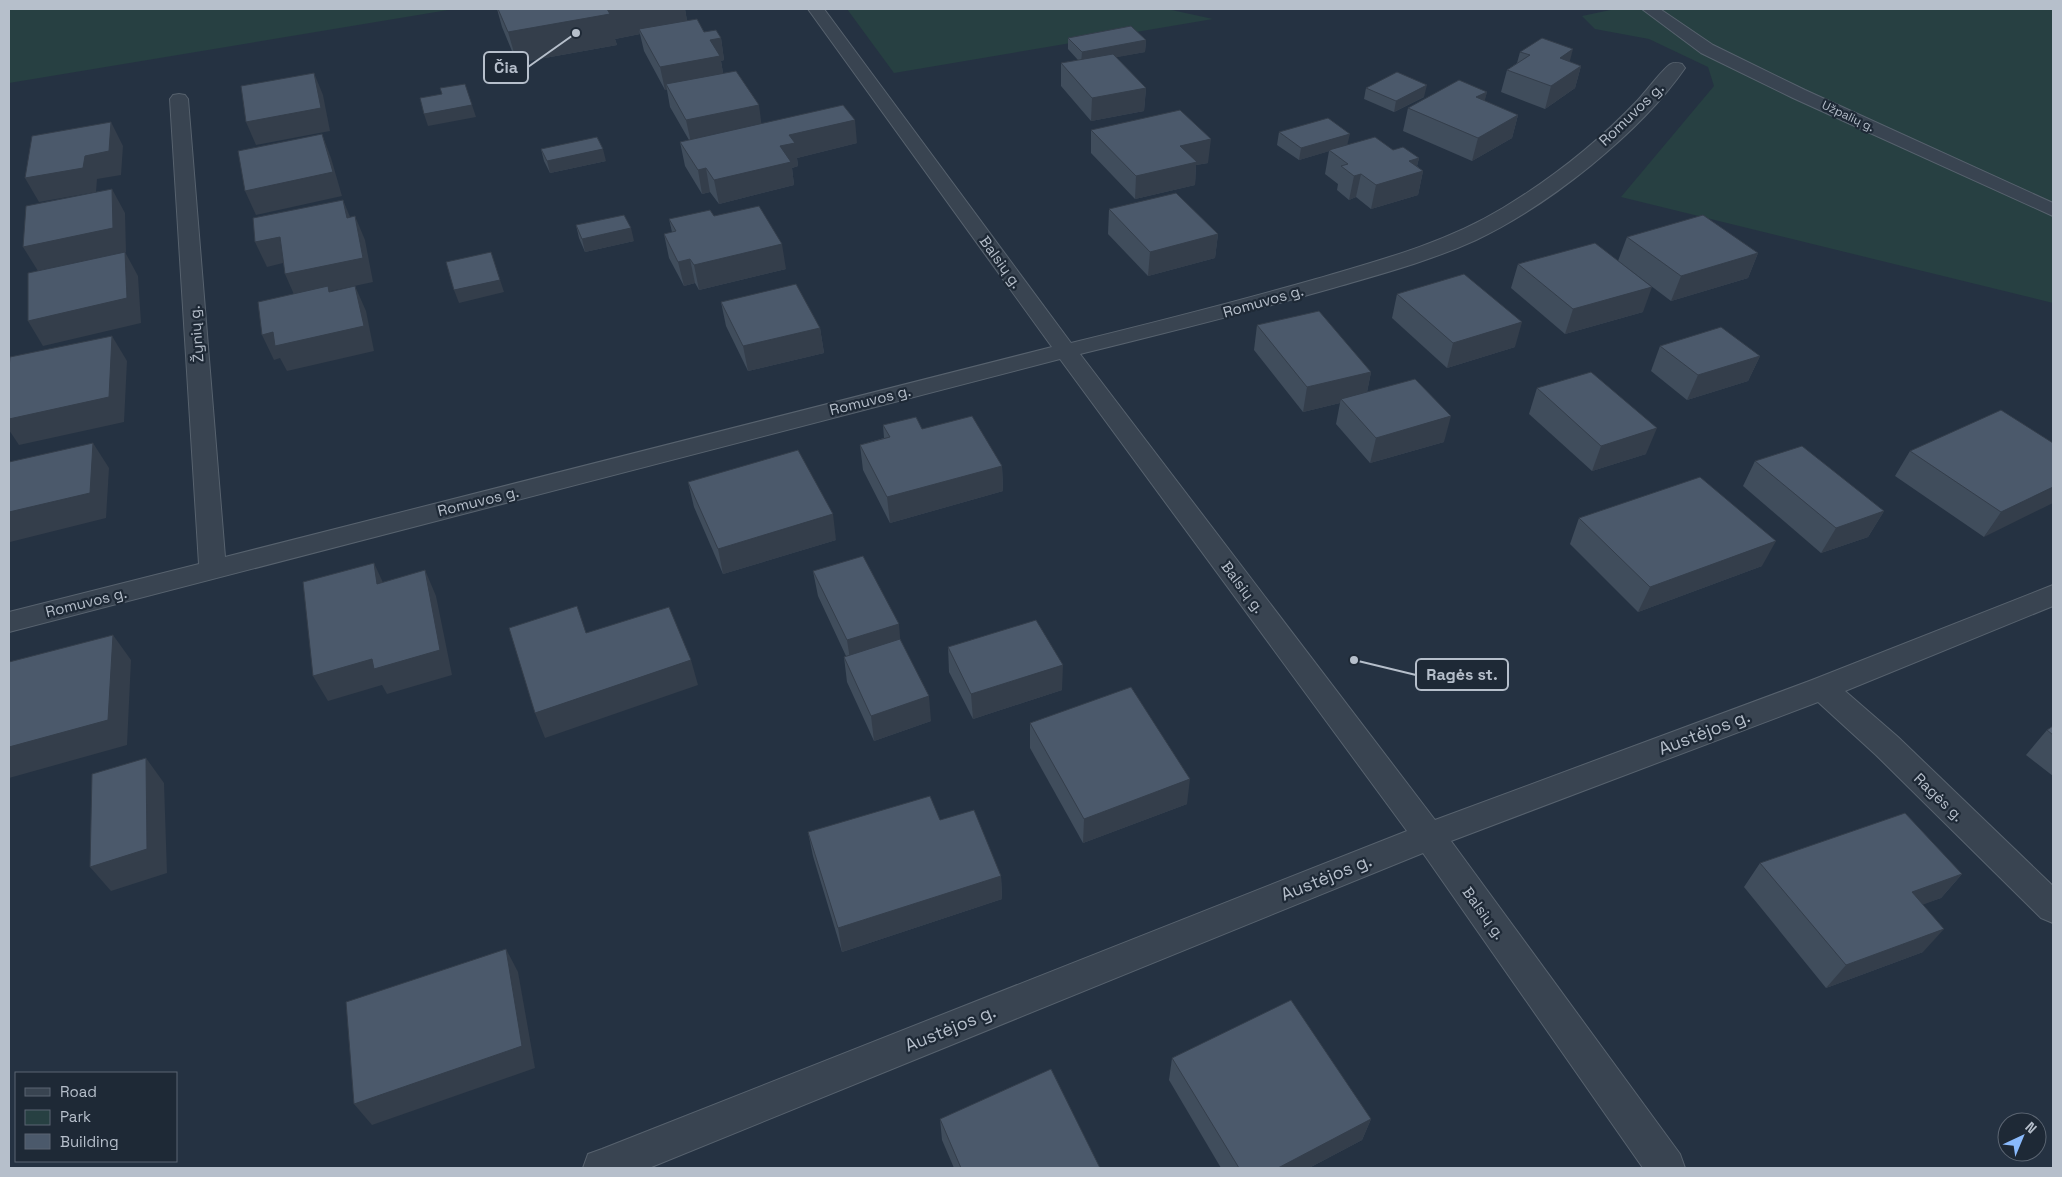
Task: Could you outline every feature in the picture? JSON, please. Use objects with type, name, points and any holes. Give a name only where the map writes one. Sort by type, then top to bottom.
[{"type":"street","name":"Balsių g.","points":[[816,9],[1066,351],[1429,836],[1666,1168]]},
{"type":"street","name":"Užpalių g.","points":[[1650,9],[1707,49],[1799,94],[2053,210]]},
{"type":"street","name":"Romuvos g.","points":[[9,622],[1066,351],[1249,306],[1422,255],[1472,234],[1524,206],[1570,171],[1650,100],[1676,68]]},
{"type":"street","name":"Žynių g.","points":[[179,99],[213,570]]},
{"type":"street","name":"Austėjos g.","points":[[602,1168],[1429,836],[1822,688],[2053,595]]},
{"type":"street","name":"Ragės g.","points":[[1822,688],[1887,746],[2053,908]]},
{"type":"green space","points":[[9,9],[454,9],[9,83]]},
{"type":"green space","points":[[847,9],[1167,9],[1213,19],[894,73]]},
{"type":"green space","points":[[1615,9],[2053,9],[2053,303],[1621,197],[1714,86],[1708,67],[1649,39],[1595,29],[1582,16]]},
{"type":"building","points":[[498,9],[607,9],[610,14],[508,32]]},
{"type":"building","points":[[697,19],[704,32],[716,30],[721,38],[710,40],[720,56],[660,67],[639,29]]},
{"type":"building","points":[[1131,26],[1146,40],[1082,52],[1068,38]]},
{"type":"building","points":[[1542,38],[1573,49],[1560,58],[1581,66],[1551,86],[1507,70],[1530,55],[1520,52]]},
{"type":"building","points":[[1113,54],[1146,88],[1092,98],[1061,63]]},
{"type":"building","points":[[736,71],[759,105],[686,120],[666,84]]},
{"type":"building","points":[[1397,72],[1427,85],[1396,101],[1366,88]]},
{"type":"building","points":[[314,73],[321,108],[246,122],[241,86]]},
{"type":"building","points":[[1459,80],[1487,92],[1476,97],[1518,115],[1478,138],[1408,108]]},
{"type":"building","points":[[465,84],[472,105],[424,114],[420,98],[442,94],[440,88]]},
{"type":"building","points":[[843,105],[855,120],[789,135],[795,143],[780,146],[791,162],[714,180],[706,168],[698,170],[680,142]]},
{"type":"building","points":[[1180,110],[1211,139],[1180,146],[1197,162],[1136,176],[1091,130]]},
{"type":"building","points":[[1328,118],[1350,134],[1301,148],[1279,132]]},
{"type":"building","points":[[111,122],[109,151],[85,156],[83,168],[25,178],[32,136]]},
{"type":"building","points":[[322,134],[333,172],[245,191],[238,151]]},
{"type":"building","points":[[597,137],[603,149],[547,161],[541,149]]},
{"type":"building","points":[[1375,137],[1393,150],[1403,147],[1419,158],[1409,161],[1423,171],[1376,185],[1361,174],[1354,176],[1341,166],[1348,164],[1329,150]]},
{"type":"building","points":[[112,189],[113,228],[23,247],[26,206]]},
{"type":"building","points":[[1176,193],[1218,234],[1150,252],[1109,209]]},
{"type":"building","points":[[343,200],[347,218],[355,216],[363,258],[285,274],[280,237],[255,242],[253,218]]},
{"type":"building","points":[[759,206],[782,244],[694,265],[690,259],[678,262],[664,234],[676,231],[669,219],[710,210],[714,216]]},
{"type":"building","points":[[624,215],[631,228],[582,239],[576,225]]},
{"type":"building","points":[[1703,215],[1758,253],[1681,276],[1627,237]]},
{"type":"building","points":[[1595,243],[1652,287],[1573,309],[1518,264]]},
{"type":"building","points":[[125,252],[127,298],[28,321],[28,273]]},
{"type":"building","points":[[491,252],[500,280],[454,290],[446,262]]},
{"type":"building","points":[[1464,274],[1522,322],[1453,343],[1397,294]]},
{"type":"building","points":[[796,284],[820,328],[743,346],[721,302]]},
{"type":"building","points":[[328,286],[329,292],[355,286],[364,326],[275,346],[273,332],[262,335],[258,302]]},
{"type":"building","points":[[1319,311],[1371,372],[1307,387],[1257,325]]},
{"type":"building","points":[[1721,327],[1760,356],[1698,375],[1660,346]]},
{"type":"building","points":[[112,336],[109,397],[9,419],[10,357]]},
{"type":"building","points":[[1591,372],[1657,428],[1601,446],[1537,388]]},
{"type":"building","points":[[1415,379],[1451,416],[1376,438],[1341,399]]},
{"type":"building","points":[[2001,410],[2053,443],[2053,487],[2001,512],[1910,451]]},
{"type":"building","points":[[972,416],[1002,466],[887,497],[860,445],[890,437],[883,425],[916,417],[922,429]]},
{"type":"building","points":[[93,443],[90,493],[9,512],[9,462]]},
{"type":"building","points":[[1802,446],[1884,511],[1836,528],[1755,461]]},
{"type":"building","points":[[798,450],[833,514],[718,549],[688,482]]},
{"type":"building","points":[[1700,477],[1776,541],[1650,587],[1579,518]]},
{"type":"building","points":[[863,556],[899,624],[847,640],[813,571]]},
{"type":"building","points":[[374,563],[377,584],[425,570],[440,650],[374,669],[372,659],[313,676],[303,582]]},
{"type":"building","points":[[577,606],[586,633],[669,607],[691,660],[535,713],[509,628]]},
{"type":"building","points":[[1036,620],[1063,665],[971,694],[948,647]]},
{"type":"building","points":[[113,635],[108,720],[9,747],[9,662]]},
{"type":"building","points":[[900,639],[929,696],[871,716],[844,657]]},
{"type":"building","points":[[1131,687],[1190,779],[1084,819],[1030,723]]},
{"type":"building","points":[[2053,726],[2053,735],[2047,730]]},
{"type":"building","points":[[146,758],[147,849],[90,867],[92,774]]},
{"type":"building","points":[[930,796],[940,820],[974,810],[1001,876],[838,928],[808,832]]},
{"type":"building","points":[[1905,813],[1962,874],[1912,892],[1944,929],[1846,965],[1760,863]]},
{"type":"building","points":[[506,949],[522,1046],[354,1104],[346,1002]]},
{"type":"building","points":[[1291,1000],[1371,1119],[1278,1168],[1239,1168],[1172,1058]]},
{"type":"building","points":[[1051,1069],[1100,1168],[961,1168],[940,1119]]},
{"type":"place","name":"Čia","points":[[576,33]]},
{"type":"place","name":"Ragės st.","points":[[1354,660]]}]
